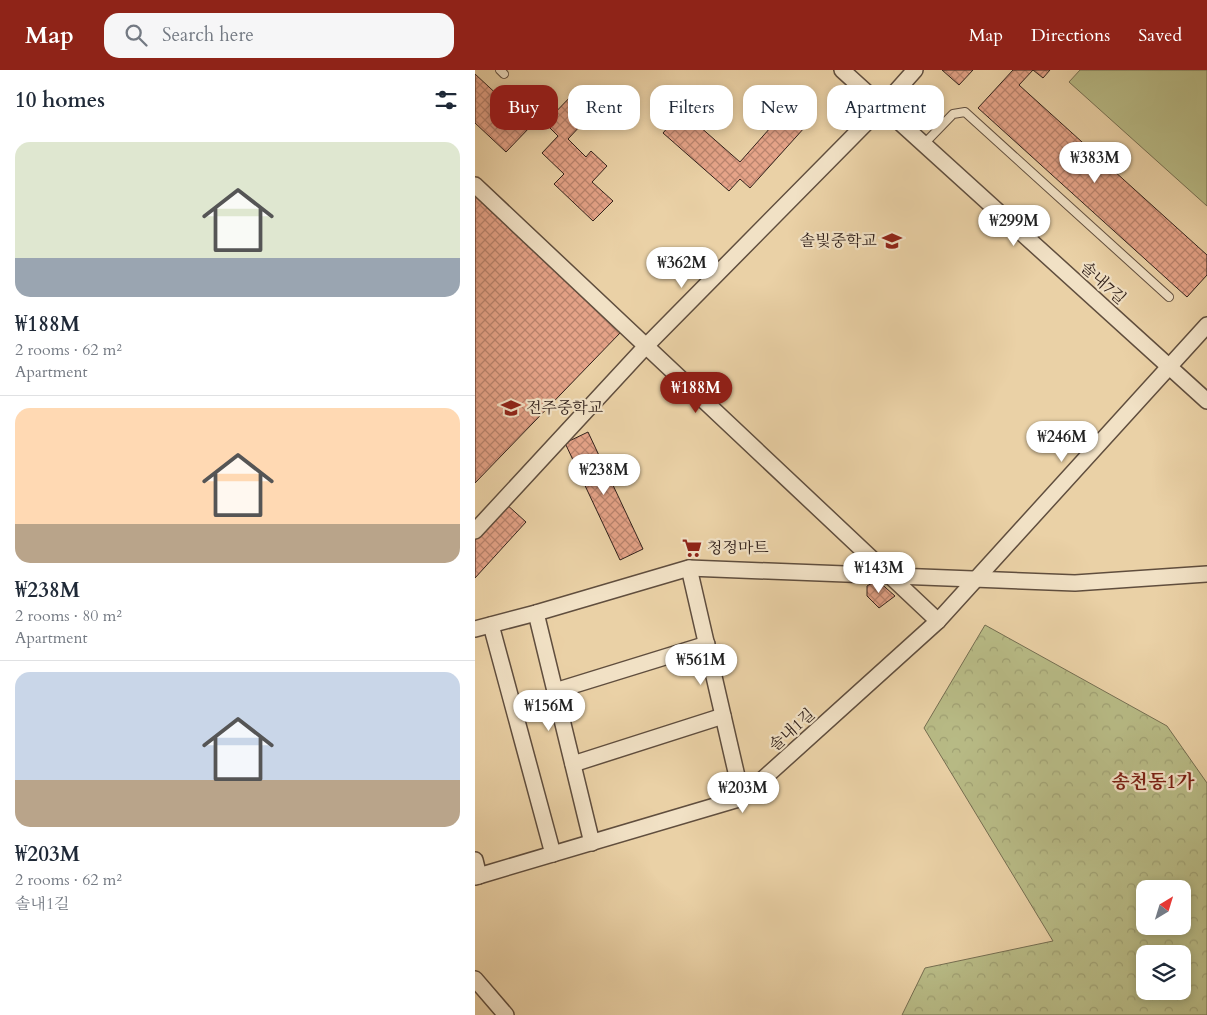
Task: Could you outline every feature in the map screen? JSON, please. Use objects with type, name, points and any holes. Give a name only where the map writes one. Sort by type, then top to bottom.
[{"type":"street","name":"솔내7길","points":[[842,70],[858,85]]},
{"type":"street","points":[[902,85],[915,70]]},
{"type":"street","points":[[475,531],[646,346],[859,130]]},
{"type":"street","name":"솔내7길","points":[[907,130],[1207,401]]},
{"type":"street","points":[[475,184],[938,621]]},
{"type":"street","name":"솔내1길","points":[[477,876],[742,798],[938,621],[1207,325]]},
{"type":"street","points":[[689,568],[742,798]]},
{"type":"street","points":[[475,629],[689,568],[1075,583],[1207,574]]},
{"type":"street","points":[[536,613],[591,843]]},
{"type":"street","points":[[491,625],[553,854]]},
{"type":"street","points":[[555,691],[707,644]]},
{"type":"street","points":[[573,764],[723,716]]},
{"type":"street","points":[[475,860],[477,876]]},
{"type":"street","points":[[475,979],[507,1015]]},
{"type":"lane","points":[[923,145],[953,114],[965,112],[1169,298]]},
{"type":"green space","points":[[1080,70],[1207,70],[1207,206],[1069,82]]},
{"type":"green space","points":[[985,625],[1167,726],[1207,783],[1207,1015],[902,1015],[925,968],[1053,941],[924,728]]},
{"type":"building","points":[[942,70],[973,70],[959,85]]},
{"type":"building","points":[[1013,70],[1033,70],[1019,85],[1207,255],[1207,275],[1187,297],[978,108]]},
{"type":"building","points":[[1033,70],[1050,70],[1043,78]]},
{"type":"building","points":[[475,74],[490,88],[490,130],[527,130],[506,152],[475,123]]},
{"type":"building","points":[[568,99],[568,130],[576,130],[568,139],[586,157],[591,151],[607,166],[592,182],[613,201],[593,221],[554,184],[564,174],[542,153],[558,136],[552,130],[558,130],[558,110]]},
{"type":"building","points":[[666,130],[704,130],[740,162],[768,130],[802,130],[750,188],[740,179],[729,191],[663,133]]},
{"type":"building","name":"전주중학교","points":[[475,193],[620,333],[475,483]]},
{"type":"building","points":[[588,432],[643,549],[620,560],[565,443]]},
{"type":"building","points":[[505,503],[526,522],[475,578],[475,537]]},
{"type":"building","points":[[877,580],[895,596],[879,608],[867,596],[867,586]]},
{"type":"place","name":"솔빛중학교","points":[[892,241]]},
{"type":"place","name":"전주중학교","points":[[511,408]]},
{"type":"place","name":"청정마트","points":[[692,548]]},
{"type":"district","name":"송천동1가","points":[[1153,782]]}]
